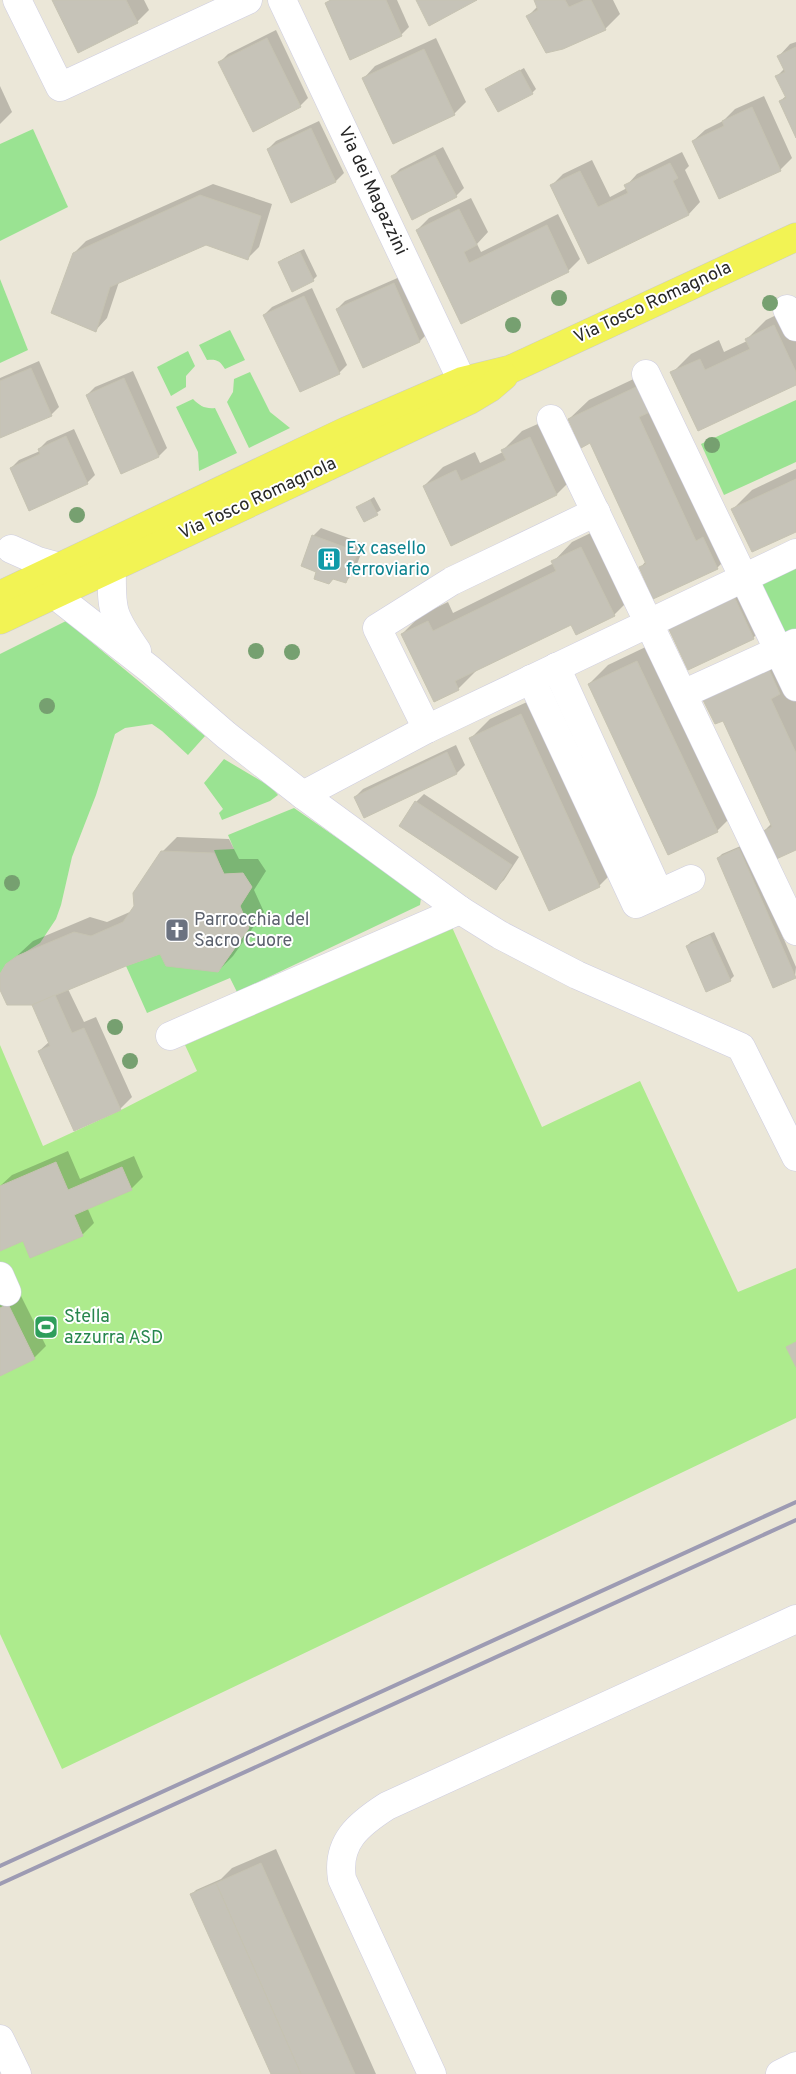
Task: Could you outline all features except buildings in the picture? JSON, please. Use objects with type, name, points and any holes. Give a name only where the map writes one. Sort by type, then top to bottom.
[{"type":"main road","name":"Via Tosco Romagnola","points":[[0,595],[346,431],[462,381],[511,369],[796,237]]},
{"type":"main road","name":"Via Tosco Romagnola","points":[[0,620],[470,400],[490,388],[511,369]]},
{"type":"street","points":[[17,0],[60,87],[248,0]]},
{"type":"street","name":"Via dei Magazzini","points":[[282,0],[462,381]]},
{"type":"street","points":[[646,374],[743,578],[787,647],[796,687]]},
{"type":"street","points":[[551,419],[796,931]]},
{"type":"street","points":[[427,729],[377,628],[452,580],[596,512]]},
{"type":"street","points":[[11,550],[38,561],[60,567]]},
{"type":"street","points":[[303,795],[427,729],[796,553]]},
{"type":"street","points":[[112,568],[111,601],[115,616],[151,670]]},
{"type":"street","points":[[55,594],[151,670],[219,729],[303,795],[460,910],[500,935],[577,975],[741,1047],[796,1158]]},
{"type":"street","points":[[683,694],[787,647]]},
{"type":"street","points":[[556,667],[659,893]]},
{"type":"street","points":[[531,679],[636,904],[691,879]]},
{"type":"street","points":[[170,1036],[460,910]]},
{"type":"street","points":[[432,2074],[342,1879],[341,1858],[356,1828],[387,1806],[796,1620]]},
{"type":"street","points":[[0,2039],[17,2074]]},
{"type":"street","points":[[780,2074],[796,2066]]},
{"type":"green space","points":[[33,129],[68,207],[0,241],[0,144]]},
{"type":"green space","points":[[0,279],[28,350],[0,363]]},
{"type":"green space","points":[[230,330],[245,360],[225,369],[218,361],[207,360],[199,345]]},
{"type":"green space","points":[[188,351],[195,366],[186,376],[186,387],[171,396],[157,367]]},
{"type":"green space","points":[[250,372],[270,412],[290,428],[249,448],[227,402],[233,392],[234,379]]},
{"type":"green space","points":[[193,399],[198,404],[208,408],[215,408],[237,453],[199,471],[198,452],[176,407]]},
{"type":"green space","points":[[796,400],[796,462],[724,495],[701,444]]},
{"type":"green space","points":[[796,566],[796,632],[783,638],[757,584]]},
{"type":"green space","points":[[66,621],[205,736],[188,755],[152,724],[125,728],[115,734],[96,795],[72,857],[56,919],[40,943],[6,964],[0,974],[0,654]]},
{"type":"green space","points":[[224,759],[271,787],[278,795],[270,801],[222,820],[219,813],[223,809],[204,783]]},
{"type":"green space","points":[[294,808],[418,894],[421,898],[420,905],[237,992],[230,978],[147,1013],[126,966],[160,954],[218,972],[249,928],[240,906],[252,887],[243,873],[224,874],[214,850],[234,849],[228,835]]},
{"type":"green space","points":[[451,925],[542,1127],[640,1081],[738,1292],[796,1268],[796,1418],[62,1769],[0,1634],[0,1045],[43,1146],[121,1110],[197,1071],[185,1045]]},
{"type":"railway","points":[[0,1866],[796,1502]]},
{"type":"railway","points":[[0,1884],[796,1520]]},
{"type":"place","name":"Ex casello ferroviario","points":[[329,559]]},
{"type":"place","name":"Parrocchia del Sacro Cuore","points":[[177,930]]},
{"type":"place","name":"Stella azzurra ASD","points":[[46,1327]]}]
